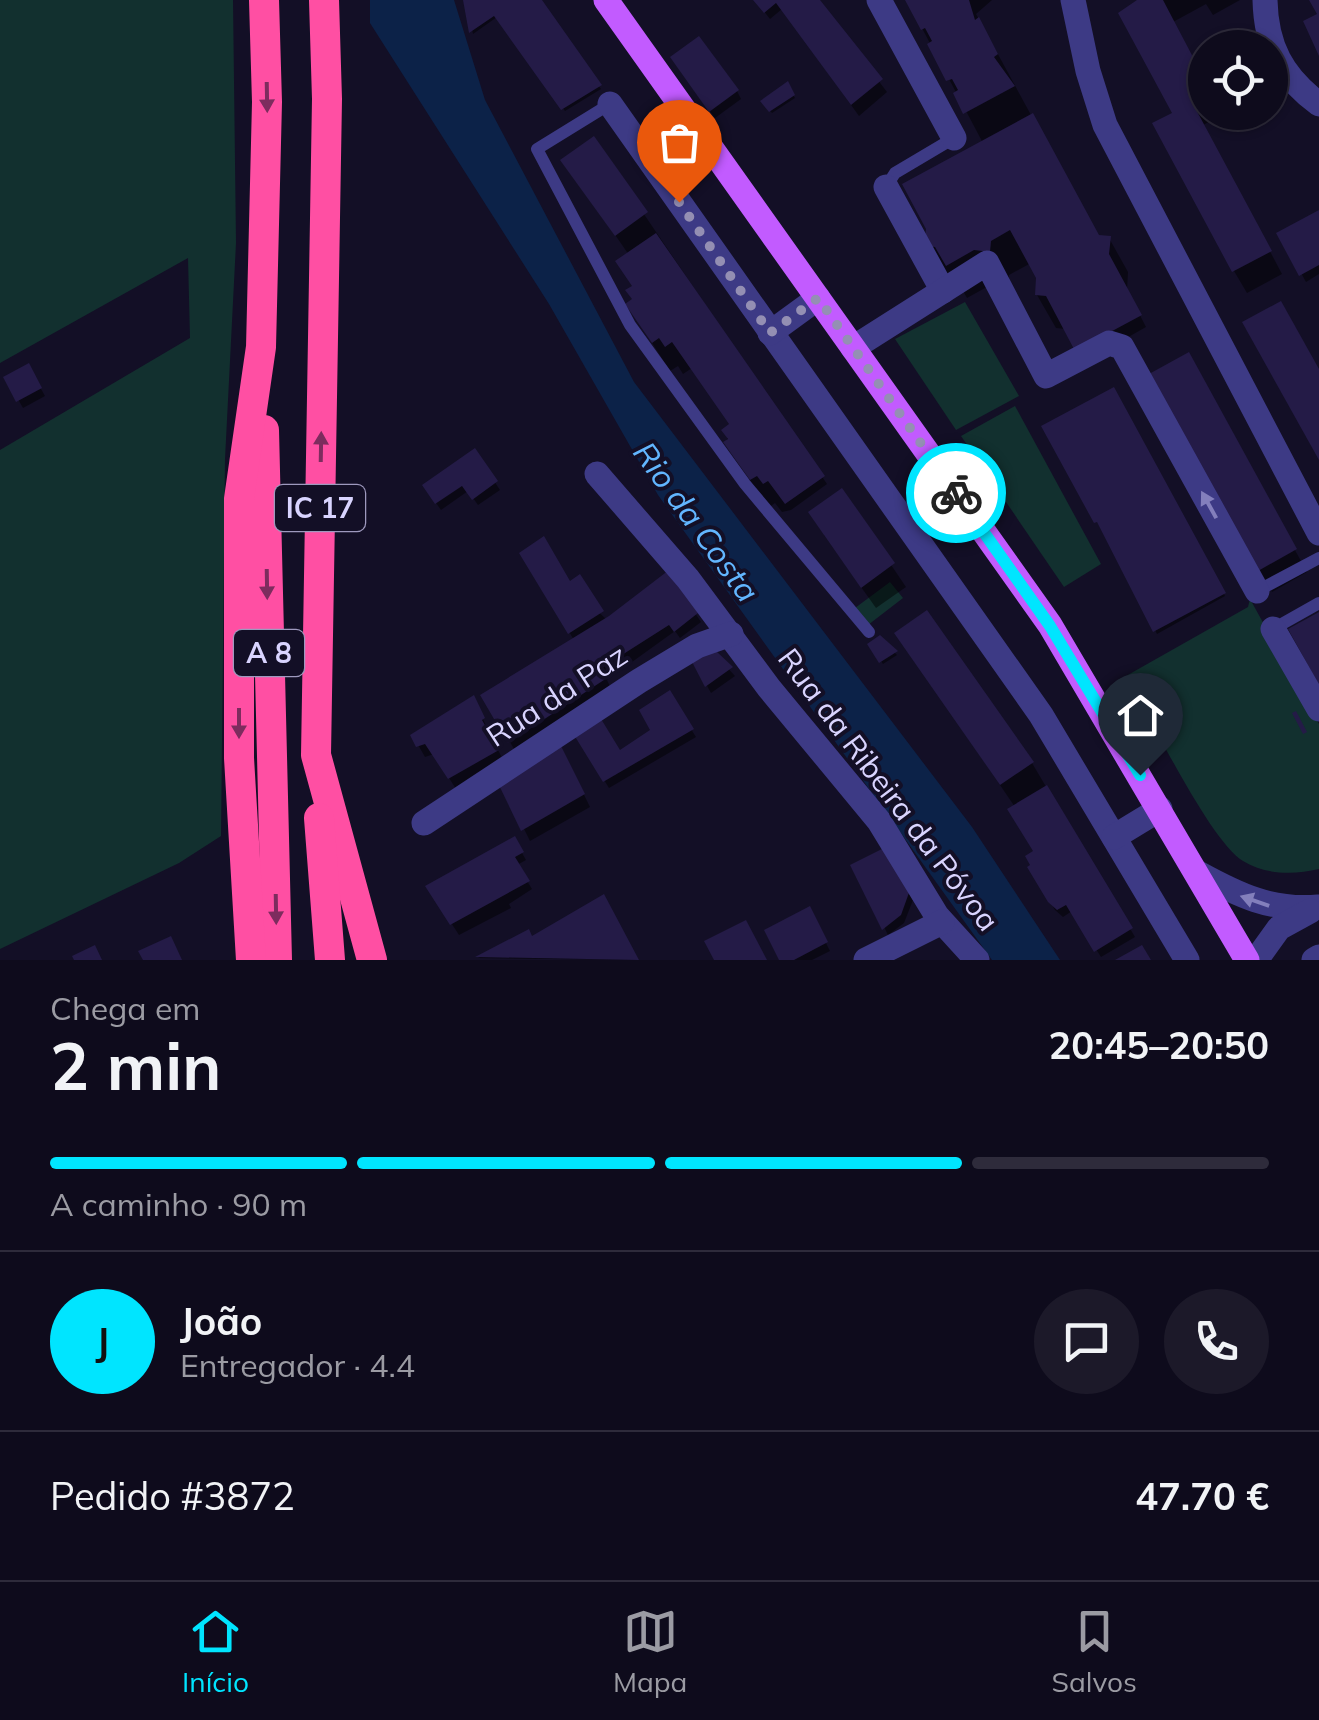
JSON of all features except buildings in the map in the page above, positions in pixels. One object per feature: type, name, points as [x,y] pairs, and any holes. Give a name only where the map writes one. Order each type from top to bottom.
[{"type":"highway","name":"IC 17","points":[[251,960],[239,758],[239,499],[262,347],[267,102],[264,0]]},
{"type":"highway","name":"IC 17","points":[[324,0],[327,99],[316,755],[372,960]]},
{"type":"highway","name":"A 8","points":[[262,347],[277,960]]},
{"type":"highway","points":[[316,755],[330,960]]},
{"type":"main road","points":[[606,0],[1050,626],[1247,960]]},
{"type":"street","points":[[879,0],[954,138]]},
{"type":"street","points":[[1073,0],[1088,71],[1106,125],[1319,533]]},
{"type":"street","points":[[1266,0],[1274,53],[1295,87],[1319,104]]},
{"type":"street","points":[[610,104],[1041,715],[1187,960]]},
{"type":"street","points":[[886,187],[943,291]]},
{"type":"street","points":[[854,348],[987,263],[1046,376],[1109,343],[1122,347],[1256,591]]},
{"type":"street","points":[[770,333],[818,298]]},
{"type":"street","name":"Rua da Ribeira da Póvoa","points":[[598,474],[879,821],[942,922],[976,960]]},
{"type":"street","points":[[1273,628],[1319,709]]},
{"type":"street","name":"Rua da Paz","points":[[424,823],[639,681],[697,646],[731,634]]},
{"type":"street","points":[[1114,837],[1160,809]]},
{"type":"street","points":[[1198,872],[1268,906],[1288,910],[1318,907]]},
{"type":"street","points":[[1256,960],[1279,928],[1318,907]]},
{"type":"street","points":[[866,960],[942,922]]},
{"type":"lane","points":[[610,104],[536,149],[550,182],[614,286],[630,325],[745,484],[869,632]]},
{"type":"lane","points":[[886,187],[896,173],[954,138]]},
{"type":"lane","points":[[1256,591],[1319,558]]},
{"type":"lane","points":[[1273,628],[1319,602]]},
{"type":"green space","points":[[0,0],[233,0],[236,243],[225,459],[221,836],[179,863],[0,949],[0,450],[190,338],[188,258],[0,363]]},
{"type":"green space","points":[[965,302],[1019,396],[956,430],[895,339]]},
{"type":"green space","points":[[1015,406],[1101,564],[1064,587],[961,436]]},
{"type":"green space","points":[[890,582],[903,598],[868,625],[855,608]]},
{"type":"green space","points":[[1250,599],[1319,724],[1319,869],[1271,871],[1252,866],[1229,849],[1197,804],[1126,676],[1248,607]]},
{"type":"water","name":"Rio da Costa","points":[[370,0],[454,0],[485,100],[634,382],[972,827],[1060,960],[992,960],[658,495],[549,304],[370,23]]},
{"type":"way so far","points":[[679,202],[770,333],[818,298],[956,493]]},
{"type":"route","points":[[956,493],[1050,626],[1140,775]]}]
